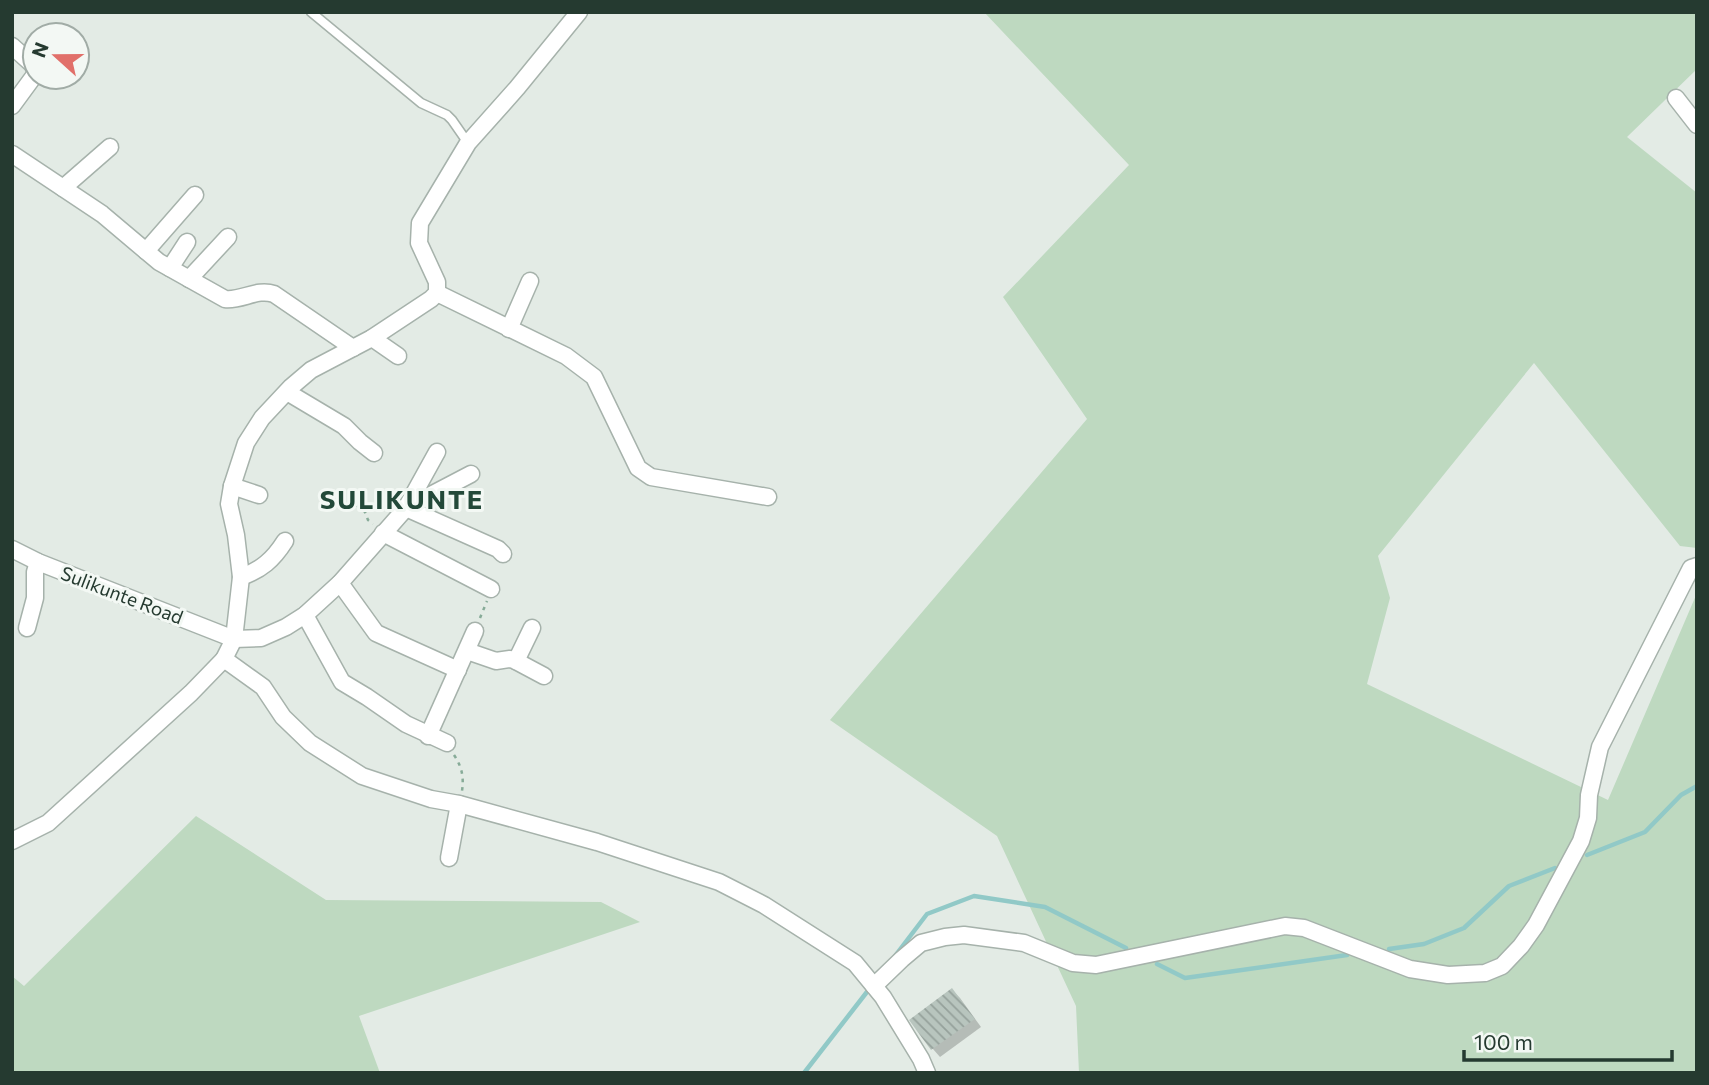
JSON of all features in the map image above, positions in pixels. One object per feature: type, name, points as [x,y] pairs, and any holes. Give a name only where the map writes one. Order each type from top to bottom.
[{"type":"street","points":[[438,293],[437,282],[419,243],[420,223],[468,143],[579,12]]},
{"type":"street","points":[[12,106],[23,91]]},
{"type":"street","points":[[1676,99],[1697,125]]},
{"type":"street","points":[[63,188],[110,147]]},
{"type":"street","points":[[12,154],[102,214],[146,251],[189,279],[225,299],[262,292],[274,294],[353,348]]},
{"type":"street","points":[[146,251],[195,195]]},
{"type":"street","points":[[189,279],[228,237]]},
{"type":"street","points":[[170,268],[187,243]]},
{"type":"street","points":[[509,329],[530,282]]},
{"type":"street","points":[[438,293],[566,356],[594,377],[638,468],[651,477],[768,497]]},
{"type":"street","points":[[12,841],[48,823],[191,693],[224,659],[234,639],[240,577],[229,503],[246,443],[262,418],[317,366],[372,338],[438,293]]},
{"type":"street","points":[[372,338],[398,356]]},
{"type":"street","points":[[287,392],[344,426],[374,453]]},
{"type":"street","points":[[234,639],[261,638],[286,627],[305,615],[340,583],[406,508],[437,452]]},
{"type":"street","points":[[406,508],[471,474]]},
{"type":"street","points":[[232,486],[259,495]]},
{"type":"street","points":[[406,508],[499,549],[503,554]]},
{"type":"street","points":[[383,533],[491,589]]},
{"type":"street","points":[[240,577],[267,564],[285,541]]},
{"type":"street","name":"Sulikunte Road","points":[[12,549],[38,562],[234,639]]},
{"type":"street","points":[[27,628],[35,598],[35,572],[38,562]]},
{"type":"street","points":[[871,982],[921,943],[944,937],[964,935],[1024,943],[1073,964],[1096,965],[1285,926],[1304,928],[1410,969],[1448,975],[1485,972],[1502,966],[1536,925],[1581,841],[1588,818],[1589,795],[1600,747],[1691,568],[1697,566]]},
{"type":"street","points":[[340,583],[376,633],[458,670]]},
{"type":"street","points":[[305,615],[342,682],[406,724],[447,743]]},
{"type":"street","points":[[516,661],[532,628]]},
{"type":"street","points":[[428,736],[475,631]]},
{"type":"street","points":[[467,651],[496,661],[510,659],[544,676]]},
{"type":"street","points":[[224,659],[263,687],[283,718],[310,743],[372,780],[431,799],[459,804],[597,842],[719,882],[764,905],[855,963],[871,982],[927,1073]]},
{"type":"street","points":[[449,858],[459,804]]},
{"type":"lane","points":[[311,12],[421,103],[447,115],[468,143]]},
{"type":"path","points":[[350,500],[365,512],[368,520],[383,533]]},
{"type":"path","points":[[475,631],[491,589]]},
{"type":"path","points":[[447,743],[460,764],[464,780],[459,804]]},
{"type":"green space","points":[[984,12],[1697,12],[1697,69],[1627,137],[1697,193],[1697,548],[1680,546],[1534,363],[1378,556],[1390,598],[1367,684],[1608,800],[1697,593],[1697,1073],[1079,1073],[1076,1006],[997,836],[830,720],[1087,419],[1003,297],[1129,165]]},
{"type":"green space","points":[[196,816],[326,900],[601,902],[640,922],[359,1016],[380,1073],[12,1073],[12,976],[24,986]]},
{"type":"building","points":[[952,988],[975,1019],[931,1050],[909,1020]]},
{"type":"waterway","points":[[1587,855],[1645,832],[1681,795],[1697,786]]},
{"type":"waterway","points":[[1389,949],[1424,944],[1464,928],[1509,886],[1555,868]]},
{"type":"waterway","points":[[895,956],[927,914],[974,896],[1045,907],[1126,948]]},
{"type":"waterway","points":[[1157,964],[1185,978],[1347,955]]},
{"type":"waterway","points":[[804,1073],[870,988]]},
{"type":"district","name":"SULIKUNTE","points":[[402,500]]}]
